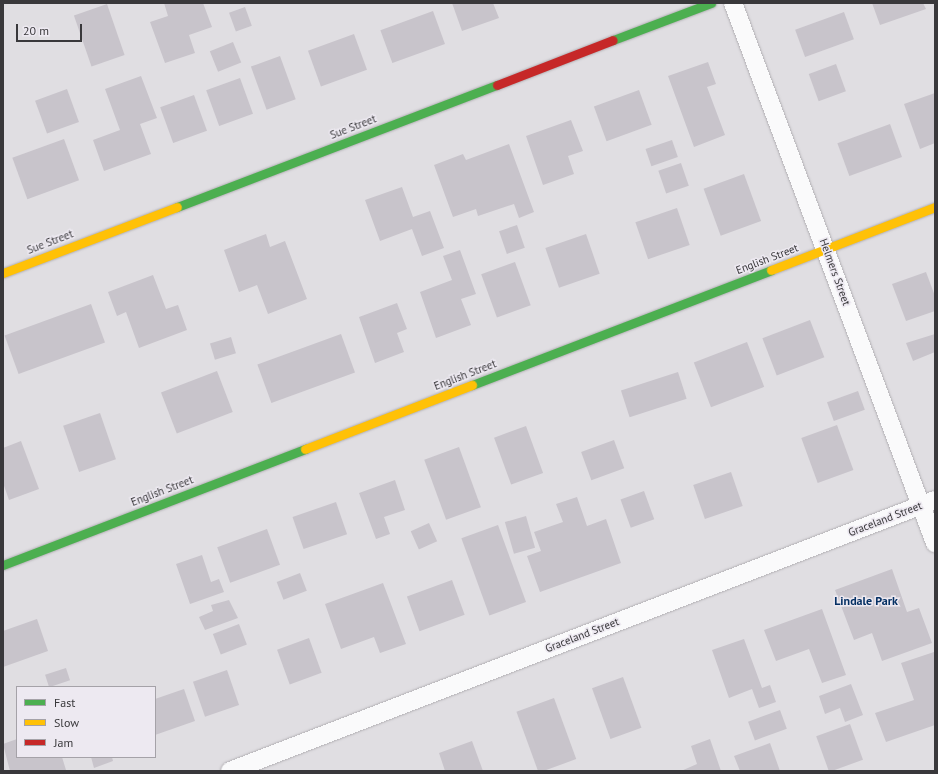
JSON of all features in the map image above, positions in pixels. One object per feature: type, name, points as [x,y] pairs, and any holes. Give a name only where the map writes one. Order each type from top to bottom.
[{"type":"street","name":"Sue Street","points":[[3,273],[711,3]]},
{"type":"street","name":"Helmers Street","points":[[733,3],[827,249],[928,502],[935,543]]},
{"type":"street","name":"English Street","points":[[3,566],[935,207]]},
{"type":"street","name":"Graceland Street","points":[[230,771],[928,502]]},
{"type":"building","points":[[164,3],[203,3],[212,27],[189,35],[195,53],[165,63],[150,22],[168,16]]},
{"type":"building","points":[[452,3],[493,3],[499,18],[462,31]]},
{"type":"building","points":[[872,3],[923,3],[926,9],[880,25]]},
{"type":"building","points":[[107,4],[125,55],[91,66],[74,15]]},
{"type":"building","points":[[245,7],[252,26],[236,32],[229,13]]},
{"type":"building","points":[[433,11],[445,44],[392,63],[380,30]]},
{"type":"building","points":[[844,12],[854,39],[805,57],[795,30]]},
{"type":"building","points":[[354,34],[367,70],[321,86],[308,51]]},
{"type":"building","points":[[233,42],[241,62],[218,72],[210,51]]},
{"type":"building","points":[[280,56],[296,99],[267,110],[251,67]]},
{"type":"building","points":[[708,62],[716,84],[707,87],[725,135],[694,147],[668,76]]},
{"type":"building","points":[[836,64],[846,91],[819,101],[809,74]]},
{"type":"building","points":[[141,76],[157,118],[140,124],[151,154],[104,171],[93,140],[120,130],[105,89]]},
{"type":"building","points":[[240,78],[253,114],[219,126],[206,90]]},
{"type":"building","points":[[67,89],[79,122],[47,134],[35,101]]},
{"type":"building","points":[[639,90],[652,125],[607,141],[594,106]]},
{"type":"building","points":[[935,93],[935,143],[920,149],[904,104]]},
{"type":"building","points":[[194,95],[207,131],[173,143],[160,107]]},
{"type":"building","points":[[571,120],[583,151],[568,156],[574,174],[543,185],[526,136]]},
{"type":"building","points":[[890,124],[902,157],[849,176],[837,143]]},
{"type":"building","points":[[64,139],[79,180],[27,199],[12,158]]},
{"type":"building","points":[[672,140],[678,157],[651,166],[646,149]]},
{"type":"building","points":[[509,144],[534,212],[519,218],[514,204],[478,216],[476,209],[453,217],[434,165],[463,154],[466,160]]},
{"type":"building","points":[[681,163],[689,186],[666,194],[658,171]]},
{"type":"building","points":[[744,174],[761,221],[721,236],[704,189]]},
{"type":"building","points":[[402,187],[413,217],[430,211],[444,248],[422,256],[412,229],[380,241],[365,200]]},
{"type":"building","points":[[677,208],[690,245],[648,259],[635,222]]},
{"type":"building","points":[[517,225],[525,248],[507,254],[499,231]]},
{"type":"building","points":[[266,234],[270,247],[285,241],[307,299],[268,314],[257,285],[239,292],[224,250]]},
{"type":"building","points":[[586,234],[600,274],[559,288],[545,248]]},
{"type":"building","points":[[460,250],[476,294],[461,299],[471,325],[436,338],[420,292],[452,280],[443,256]]},
{"type":"building","points":[[515,262],[531,305],[497,318],[481,274]]},
{"type":"building","points":[[926,272],[935,296],[935,311],[906,321],[892,284]]},
{"type":"building","points":[[153,275],[166,309],[178,305],[187,330],[139,348],[126,312],[117,316],[108,292]]},
{"type":"building","points":[[397,303],[407,329],[397,333],[404,352],[375,363],[359,317]]},
{"type":"building","points":[[91,304],[105,343],[19,374],[5,335]]},
{"type":"building","points":[[810,320],[824,357],[777,376],[762,338]]},
{"type":"building","points":[[341,334],[355,373],[271,403],[257,364]]},
{"type":"building","points":[[935,334],[935,352],[913,361],[906,343]]},
{"type":"building","points":[[231,337],[236,353],[215,360],[210,343]]},
{"type":"building","points":[[747,342],[764,387],[711,407],[694,362]]},
{"type":"building","points":[[217,371],[233,412],[177,434],[161,393]]},
{"type":"building","points":[[678,372],[687,399],[630,417],[621,391]]},
{"type":"building","points":[[858,391],[865,410],[834,421],[827,402]]},
{"type":"building","points":[[100,413],[116,459],[79,472],[63,426]]},
{"type":"building","points":[[837,425],[853,470],[818,483],[801,438]]},
{"type":"building","points":[[526,426],[543,473],[511,485],[494,438]]},
{"type":"building","points":[[614,440],[624,468],[591,480],[581,452]]},
{"type":"building","points":[[21,441],[39,489],[9,500],[3,483],[3,448]]},
{"type":"building","points":[[459,447],[481,507],[446,520],[424,460]]},
{"type":"building","points":[[731,472],[743,506],[705,519],[693,485]]},
{"type":"building","points":[[395,480],[405,510],[384,517],[390,534],[376,539],[359,493]]},
{"type":"building","points":[[644,491],[654,519],[631,528],[621,500]]},
{"type":"building","points":[[577,497],[587,526],[606,519],[621,563],[540,592],[527,556],[541,551],[534,532],[563,522],[556,504]]},
{"type":"building","points":[[336,502],[347,534],[304,549],[293,517]]},
{"type":"building","points":[[526,516],[535,548],[514,554],[505,522]]},
{"type":"building","points":[[429,523],[437,541],[419,549],[411,531]]},
{"type":"building","points":[[498,525],[526,602],[489,615],[461,538]]},
{"type":"building","points":[[267,529],[280,565],[230,583],[217,547]]},
{"type":"building","points":[[202,555],[211,582],[219,579],[224,592],[190,604],[176,564]]},
{"type":"building","points":[[892,569],[907,612],[919,608],[932,643],[882,661],[872,633],[854,640],[835,590]]},
{"type":"building","points":[[300,573],[307,591],[283,600],[277,582]]},
{"type":"building","points":[[452,580],[465,615],[420,631],[407,596]]},
{"type":"building","points":[[383,583],[406,644],[380,653],[374,637],[341,649],[325,604]]},
{"type":"building","points":[[229,600],[238,618],[205,630],[199,617],[213,611],[211,605]]},
{"type":"building","points":[[822,609],[846,675],[822,683],[809,649],[776,661],[764,630]]},
{"type":"building","points":[[37,619],[48,651],[3,667],[3,631]]},
{"type":"building","points":[[239,624],[247,645],[221,655],[213,634]]},
{"type":"building","points":[[309,638],[322,673],[290,684],[277,650]]},
{"type":"building","points":[[744,639],[762,688],[770,685],[776,702],[759,708],[752,689],[729,698],[712,650]]},
{"type":"building","points":[[934,652],[935,725],[886,742],[875,713],[914,700],[901,663]]},
{"type":"building","points":[[66,668],[70,680],[49,686],[45,675]]},
{"type":"building","points":[[227,670],[239,705],[205,717],[193,682]]},
{"type":"building","points":[[623,677],[641,728],[610,739],[592,688]]},
{"type":"building","points":[[851,684],[863,715],[845,722],[840,708],[825,714],[819,696]]},
{"type":"building","points":[[184,689],[195,721],[156,735],[156,699]]},
{"type":"building","points":[[554,698],[576,759],[543,771],[538,771],[516,712]]},
{"type":"building","points":[[780,710],[787,729],[755,740],[748,722]]},
{"type":"building","points":[[850,724],[863,760],[829,771],[816,736]]},
{"type":"building","points":[[16,739],[16,758],[62,758],[66,770],[10,771],[3,744]]},
{"type":"building","points":[[710,739],[721,771],[681,771],[697,764],[691,746]]},
{"type":"building","points":[[472,741],[483,771],[445,771],[439,753]]},
{"type":"building","points":[[770,743],[780,771],[740,771],[734,756]]},
{"type":"building","points":[[91,758],[112,758],[113,761],[94,768]]},
{"type":"traffic: fast","points":[[613,40],[711,3]]},
{"type":"traffic: fast","points":[[177,207],[497,85]]},
{"type":"traffic: fast","points":[[472,385],[771,270]]},
{"type":"traffic: fast","points":[[3,565],[305,449]]},
{"type":"traffic: slow","points":[[3,273],[177,207]]},
{"type":"traffic: slow","points":[[771,270],[935,207]]},
{"type":"traffic: slow","points":[[305,449],[472,385]]},
{"type":"traffic: jam","points":[[497,85],[613,40]]},
{"type":"district","name":"Lindale Park","points":[[866,601]]}]
